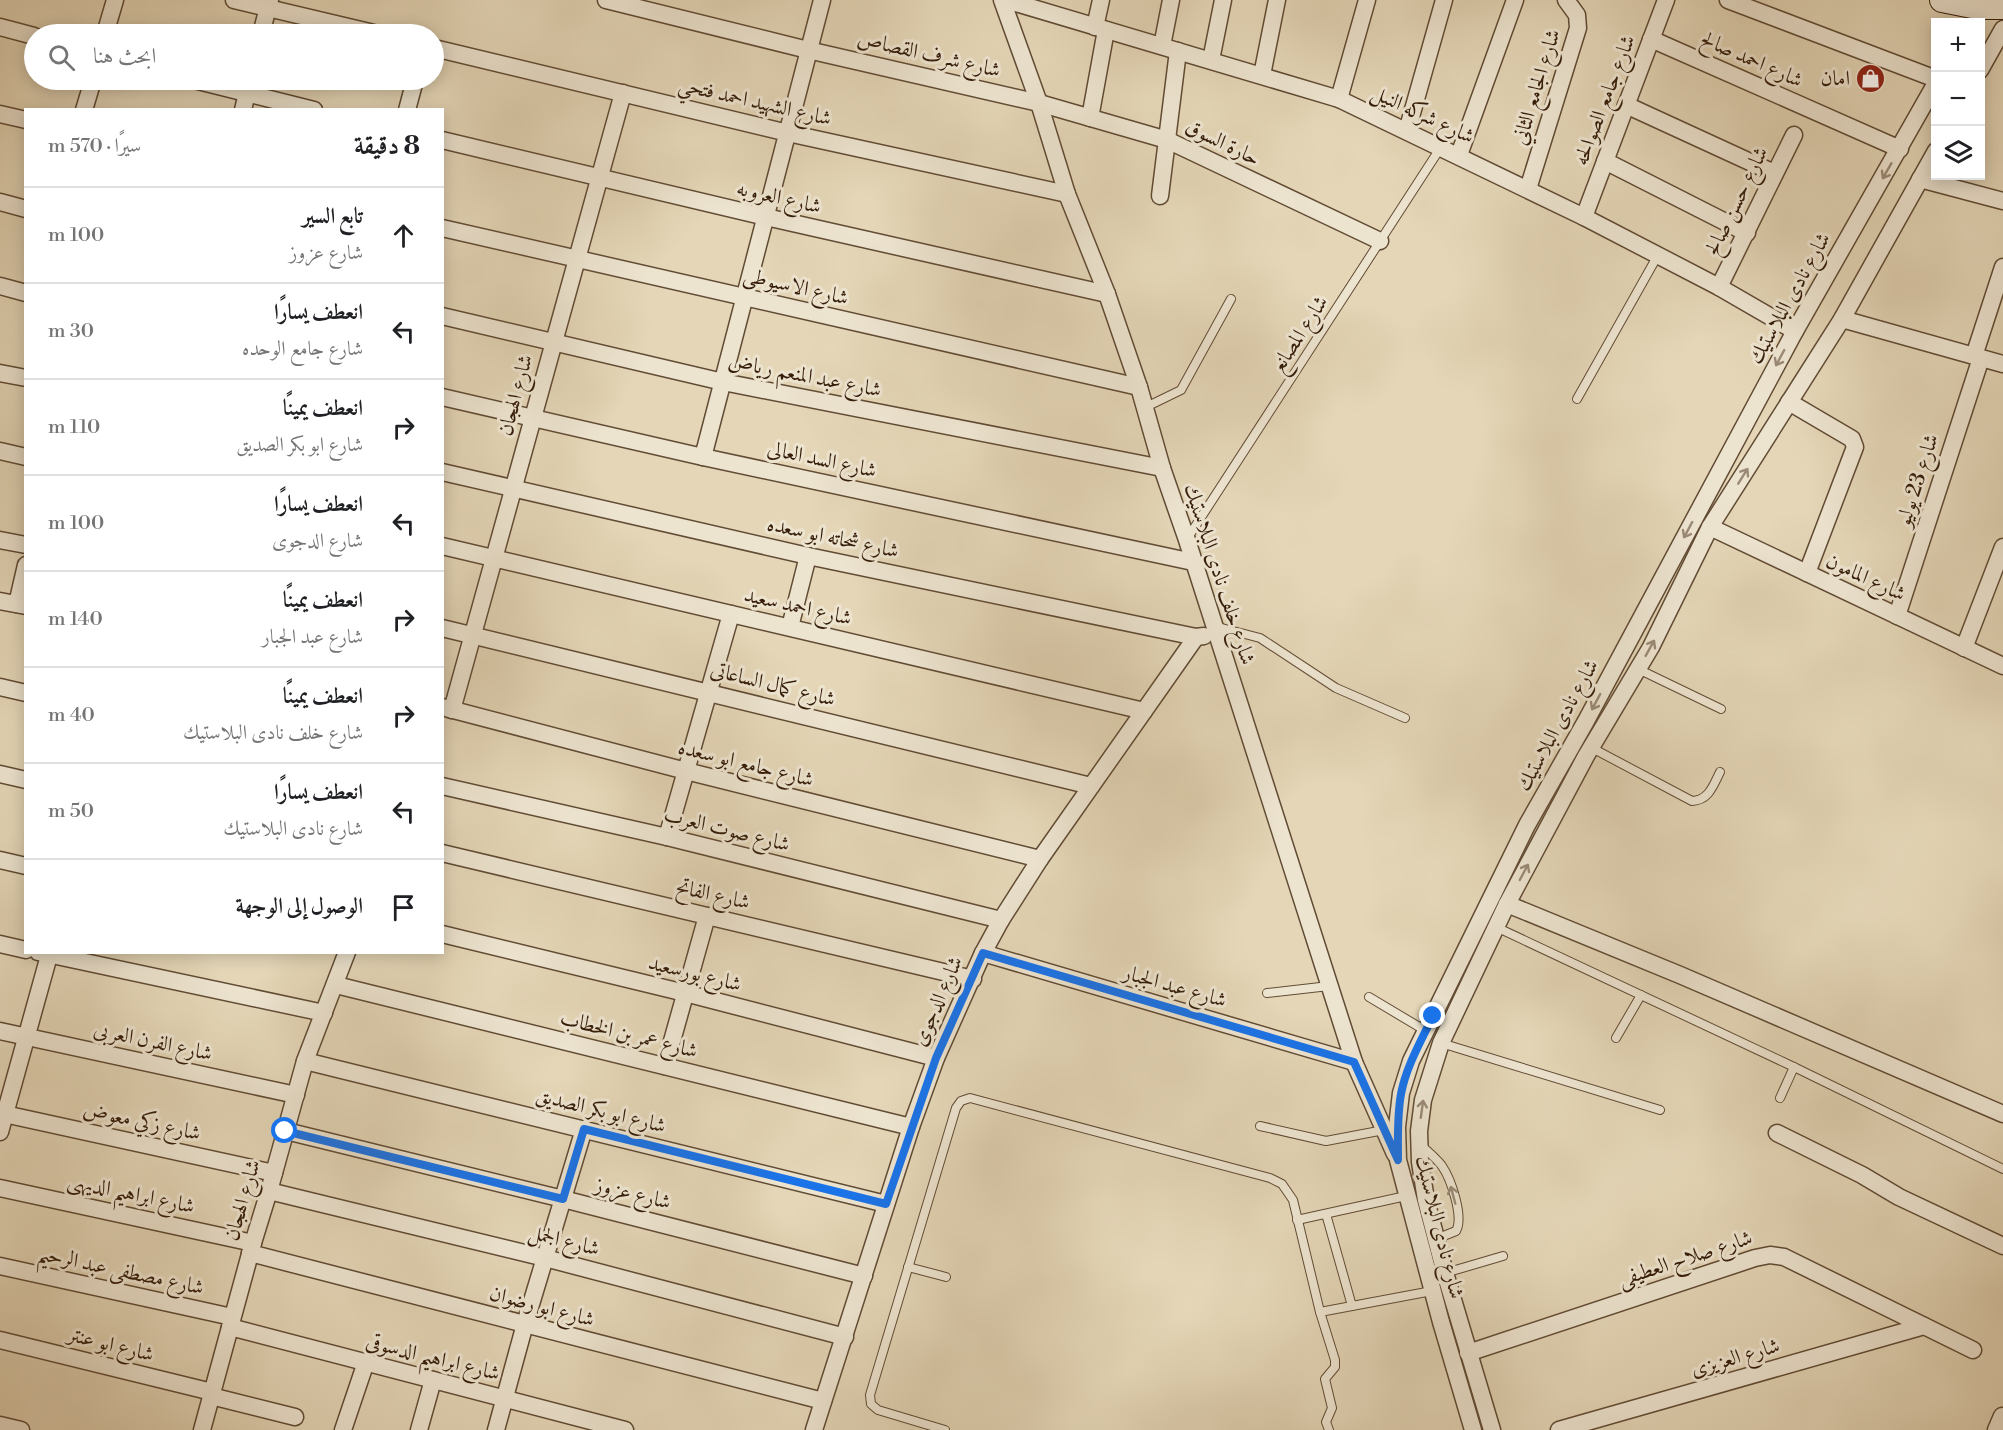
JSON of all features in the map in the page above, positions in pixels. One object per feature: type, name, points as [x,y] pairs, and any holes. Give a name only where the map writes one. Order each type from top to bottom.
[{"type":"main road","points":[[1942,0],[1973,15],[2003,7]]},
{"type":"street","points":[[108,24],[115,0]]},
{"type":"street","points":[[234,0],[269,4],[342,24]]},
{"type":"street","name":"شارع شرف القصاص","points":[[606,0],[808,50],[1040,103]]},
{"type":"street","points":[[703,457],[822,0]]},
{"type":"street","points":[[1090,118],[1101,29],[1101,0]]},
{"type":"street","points":[[1162,46],[1171,0]]},
{"type":"street","points":[[1210,60],[1223,0]]},
{"type":"street","points":[[1262,75],[1277,0]]},
{"type":"street","points":[[1339,99],[1367,0]]},
{"type":"street","points":[[1407,131],[1444,0]]},
{"type":"street","points":[[1459,155],[1515,0]]},
{"type":"street","name":"شارع الجامع الثاني","points":[[1528,189],[1578,28],[1577,15],[1566,0]]},
{"type":"street","name":"شارع جامع الصوالحه","points":[[1584,217],[1666,0]]},
{"type":"street","points":[[1728,0],[1931,79]]},
{"type":"street","name":"شارع شركه النيل","points":[[1011,1],[1339,99],[1584,217],[1719,287],[1795,331]]},
{"type":"street","name":"شارع خلف نادى البلاستيك","points":[[1011,1],[1068,194],[1107,294],[1139,387],[1162,468],[1354,1062],[1398,1160]]},
{"type":"street","points":[[264,24],[269,4]]},
{"type":"street","points":[[0,27],[24,33]]},
{"type":"street","name":"شارع احمد صالح","points":[[1651,39],[1900,149]]},
{"type":"street","points":[[1985,62],[2000,39]]},
{"type":"street","name":"شارع الشهيد احمد فتحي","points":[[444,50],[788,133],[1068,194]]},
{"type":"street","points":[[1160,196],[1178,51]]},
{"type":"street","name":"شارع نادى البلاستيك","points":[[1473,1430],[1432,1291],[1398,1160],[1397,1127],[1401,1093],[1411,1061],[1527,825],[1586,721],[1795,331],[1900,149],[1931,89]]},
{"type":"street","points":[[85,108],[90,90]]},
{"type":"street","points":[[231,90],[296,107]]},
{"type":"street","points":[[408,108],[412,90]]},
{"type":"street","name":"شارع الهجان","points":[[447,708],[472,634],[623,93]]},
{"type":"street","name":"حارة السوق","points":[[1040,103],[1167,140],[1380,241]]},
{"type":"street","points":[[1626,105],[1774,173]]},
{"type":"street","points":[[0,114],[24,120]]},
{"type":"street","name":"شارع حسن صالح","points":[[1719,287],[1794,135]]},
{"type":"street","name":"شارع العروبه","points":[[444,140],[766,217],[1107,294]]},
{"type":"street","name":"شارع نادى البلاستيك","points":[[1492,1430],[1445,1273],[1426,1200],[1420,1162],[1419,1144],[1423,1100],[1441,1043],[1507,904],[1592,748],[1651,647],[1710,527],[1842,319],[1931,158]]},
{"type":"street","points":[[1605,161],[1747,232]]},
{"type":"street","points":[[1920,179],[2003,201]]},
{"type":"street","points":[[0,202],[24,208]]},
{"type":"street","name":"شارع الاسيوطى","points":[[444,228],[1139,387]]},
{"type":"street","name":"شارع 23 يوليو","points":[[1897,616],[2003,267]]},
{"type":"street","points":[[0,286],[24,292]]},
{"type":"street","name":"شارع عبد المنعم رياض","points":[[444,317],[553,344],[723,382],[1162,468]]},
{"type":"street","points":[[1842,319],[2003,364]]},
{"type":"street","points":[[0,373],[24,378]]},
{"type":"street","name":"شارع السد العالى","points":[[444,397],[703,457],[1193,562]]},
{"type":"street","points":[[1789,402],[1852,439],[1855,447],[1807,573]]},
{"type":"street","points":[[0,451],[24,457]]},
{"type":"street","name":"شارع شحاته ابو سعده","points":[[444,472],[808,556],[1196,637],[1215,630]]},
{"type":"street","name":"شارع المامون","points":[[1710,527],[2003,666]]},
{"type":"street","points":[[0,540],[24,545]]},
{"type":"street","name":"شارع احمد سعيد","points":[[444,546],[1144,711]]},
{"type":"street","points":[[1964,648],[2003,547]]},
{"type":"street","points":[[790,627],[808,556]]},
{"type":"street","points":[[0,601],[21,605],[24,581]]},
{"type":"street","points":[[667,837],[731,614]]},
{"type":"street","name":"شارع كمال الساعاتى","points":[[444,628],[1091,786]]},
{"type":"street","name":"شارع الدجوى","points":[[814,1430],[911,1127],[936,1058],[983,953],[1040,859],[1196,637]]},
{"type":"street","points":[[0,687],[24,693]]},
{"type":"street","name":"شارع جامع ابو سعده","points":[[447,708],[686,771],[1040,859]]},
{"type":"street","points":[[0,774],[24,780]]},
{"type":"street","name":"شارع صوت العرب","points":[[444,786],[667,837],[1001,920]]},
{"type":"street","name":"شارع الفاتح","points":[[444,853],[973,979]]},
{"type":"street","points":[[0,860],[24,866]]},
{"type":"street","points":[[1507,904],[1680,975],[2003,1114]]},
{"type":"street","points":[[665,1066],[707,916]]},
{"type":"street","name":"شارع بورسعيد","points":[[444,934],[685,993],[936,1058]]},
{"type":"street","points":[[0,945],[24,950]]},
{"type":"street","name":"شارع عبد الجبار","points":[[983,953],[1354,1062]]},
{"type":"street","points":[[0,1132],[2,1113],[26,1036],[46,954]]},
{"type":"street","points":[[51,954],[324,1013]]},
{"type":"street","name":"شارع الهجان","points":[[202,1430],[305,1061],[346,954]]},
{"type":"street","name":"شارع عمر بن الخطاب","points":[[336,985],[911,1127]]},
{"type":"street","name":"شارع الفرن العربى","points":[[0,1031],[296,1095]]},
{"type":"street","name":"شارع ابو بكر الصديق","points":[[305,1061],[886,1204]]},
{"type":"street","name":"شارع زكي معوض","points":[[2,1113],[274,1173]]},
{"type":"street","points":[[496,1430],[525,1324],[584,1129]]},
{"type":"street","name":"شارع عزوز","points":[[285,1131],[864,1276]]},
{"type":"street","points":[[1777,1133],[1862,1175],[1899,1197],[2003,1246]]},
{"type":"street","name":"شارع ابراهيم الديهى","points":[[0,1188],[251,1248]]},
{"type":"street","name":"شارع الجمل","points":[[269,1191],[545,1258],[845,1337]]},
{"type":"street","name":"شارع ابو رضوان","points":[[251,1248],[525,1324],[824,1401]]},
{"type":"street","name":"شارع صلاح العطيفى","points":[[1468,1353],[1770,1255],[1784,1257],[1973,1350]]},
{"type":"street","name":"شارع مصطفى عبد الرحيم","points":[[0,1266],[231,1322]]},
{"type":"street","name":"شارع ابراهيم الدسوقى","points":[[231,1322],[366,1362],[504,1398],[573,1423],[625,1430]]},
{"type":"street","name":"شارع العزيزى","points":[[1558,1430],[1924,1326]]},
{"type":"street","name":"شارع ابو عنتر","points":[[0,1340],[295,1418]]},
{"type":"street","points":[[343,1430],[366,1362]]},
{"type":"street","points":[[419,1430],[433,1380]]},
{"type":"street","points":[[1996,1430],[2002,1416]]},
{"type":"street","points":[[0,1425],[21,1430]]},
{"type":"lane","name":"شارع المصانع","points":[[1187,540],[1441,147]]},
{"type":"lane","points":[[1577,399],[1658,255]]},
{"type":"lane","points":[[1144,408],[1181,390],[1231,299]]},
{"type":"lane","points":[[1215,630],[1260,638],[1342,691],[1405,718]]},
{"type":"lane","points":[[1638,669],[1721,709]]},
{"type":"lane","points":[[1592,748],[1692,801],[1698,801],[1708,795],[1720,772]]},
{"type":"lane","points":[[1496,927],[2003,1168]]},
{"type":"lane","points":[[1267,993],[1329,986]]},
{"type":"lane","points":[[1616,1038],[1641,995]]},
{"type":"lane","points":[[1369,997],[1426,1031]]},
{"type":"lane","points":[[1441,1043],[1660,1110]]},
{"type":"lane","points":[[1780,1098],[1794,1067]]},
{"type":"lane","points":[[945,1430],[878,1410],[870,1400],[956,1108],[961,1101],[970,1098],[1270,1178],[1282,1184],[1291,1194],[1335,1364],[1333,1371],[1325,1379],[1332,1408],[1327,1419],[1329,1430]]},
{"type":"lane","points":[[1260,1126],[1326,1141],[1384,1130]]},
{"type":"lane","points":[[1419,1144],[1447,1174],[1460,1217],[1456,1231],[1436,1239]]},
{"type":"lane","points":[[1297,1220],[1406,1196]]},
{"type":"lane","points":[[1326,1214],[1352,1306]]},
{"type":"lane","points":[[1445,1273],[1503,1256]]},
{"type":"lane","points":[[908,1266],[946,1277]]},
{"type":"lane","points":[[1320,1312],[1432,1291]]},
{"type":"place","name":"امان","points":[[1871,78]]},
{"type":"route","points":[[285,1131],[563,1199],[584,1129],[886,1204],[936,1058],[983,953],[1354,1062],[1398,1160],[1397,1127],[1401,1093],[1411,1061],[1433,1016]]}]
